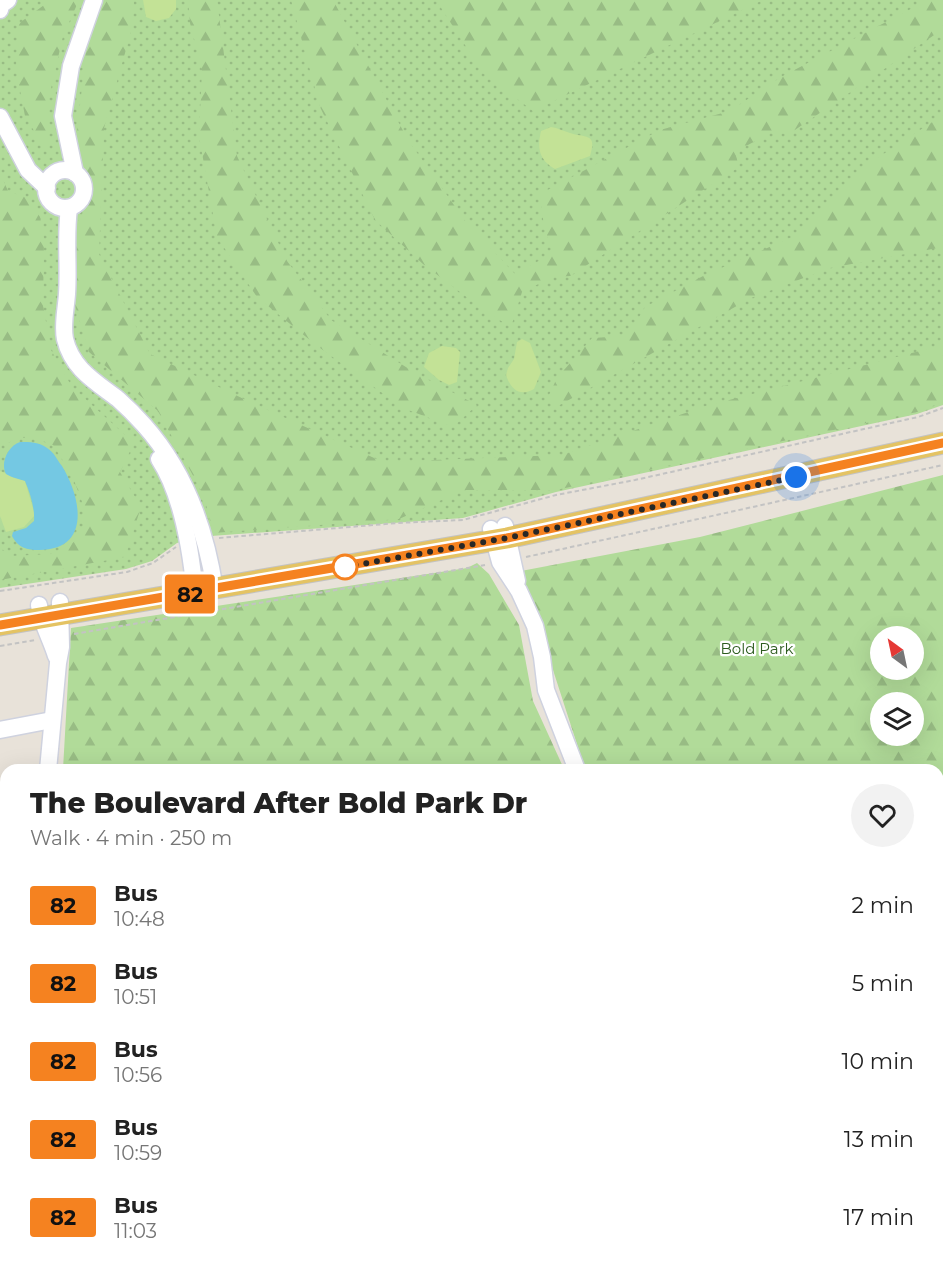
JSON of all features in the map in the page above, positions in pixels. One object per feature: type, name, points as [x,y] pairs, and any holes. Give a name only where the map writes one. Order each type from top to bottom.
[{"type":"main road","points":[[499,534],[943,434]]},
{"type":"main road","points":[[0,625],[50,610],[499,534],[943,443]]},
{"type":"main road","points":[[0,611],[50,610]]},
{"type":"street","points":[[0,10],[1,0]]},
{"type":"street","points":[[1,5],[8,0]]},
{"type":"street","points":[[68,172],[68,144],[63,116],[71,66],[94,0]]},
{"type":"street","points":[[0,117],[28,170],[47,188],[50,200],[65,208]]},
{"type":"street","points":[[47,188],[51,177],[68,172],[80,177],[84,189],[80,201],[65,208]]},
{"type":"street","points":[[65,208],[59,300],[63,343],[77,372],[105,401],[133,423],[144,435],[163,465],[178,505],[196,541],[204,585]]},
{"type":"street","points":[[499,534],[519,591],[535,626],[546,690],[575,764]]},
{"type":"street","points":[[48,764],[61,647],[50,610]]},
{"type":"street","points":[[0,730],[52,720]]},
{"type":"path","points":[[0,591],[127,572],[153,563],[178,545],[196,541],[397,523],[463,520],[556,495],[635,480],[918,417],[943,408]]},
{"type":"green space","points":[[0,0],[943,0],[943,405],[917,414],[556,492],[463,518],[211,536],[177,543],[152,561],[126,569],[0,588]]},
{"type":"green space","points":[[51,0],[79,0],[63,36],[49,97],[48,154],[25,116],[16,69],[18,24]]},
{"type":"green space","points":[[100,0],[134,0],[132,28],[104,128],[99,254],[150,354],[248,401],[383,462],[562,455],[706,406],[943,345],[943,402],[917,412],[556,490],[464,490],[399,519],[213,533],[204,496],[158,411],[89,352],[74,302],[74,228],[83,213],[90,183],[75,149],[87,43]]},
{"type":"green space","points":[[143,0],[176,0],[176,9],[169,18],[156,21],[146,17]]},
{"type":"green space","points":[[188,0],[217,0],[237,156],[287,261],[331,320],[417,374],[477,405],[453,427],[403,408],[316,345],[257,297],[217,237],[199,136],[202,70],[190,23]]},
{"type":"green space","points":[[291,0],[333,0],[408,140],[466,222],[515,274],[553,253],[544,227],[540,194],[660,130],[730,111],[781,77],[928,0],[943,0],[943,29],[789,134],[772,132],[735,152],[739,167],[570,276],[553,277],[522,292],[511,327],[485,311],[423,264],[375,220],[320,107]]},
{"type":"green space","points":[[436,0],[763,0],[533,111],[483,73]]},
{"type":"green space","points":[[943,115],[943,247],[830,268],[751,298],[558,406],[549,395],[557,378],[592,338],[628,336],[645,307],[705,275],[795,236],[862,168]]},
{"type":"green space","points":[[551,127],[591,139],[590,156],[555,169],[542,158],[539,143],[541,131]]},
{"type":"green space","points":[[0,173],[8,191],[27,198],[40,217],[44,239],[43,305],[51,350],[72,387],[134,443],[120,472],[141,507],[125,557],[0,580],[0,547],[10,556],[51,554],[74,542],[84,529],[85,510],[72,475],[53,445],[35,438],[20,438],[5,444],[0,434]]},
{"type":"green space","points":[[522,339],[530,343],[541,372],[534,389],[520,392],[513,388],[506,375],[514,359],[517,342]]},
{"type":"green space","points":[[442,346],[456,348],[460,352],[457,382],[449,385],[424,367],[429,353]]},
{"type":"green space","points":[[0,471],[25,481],[35,515],[24,527],[6,532],[0,516]]},
{"type":"green space","name":"Bold Park","points":[[943,475],[943,764],[583,764],[521,571],[700,537]]},
{"type":"green space","points":[[477,563],[489,574],[519,625],[533,701],[562,764],[63,764],[71,628],[467,568]]},
{"type":"water","points":[[20,442],[38,443],[52,452],[62,466],[74,492],[78,520],[75,532],[68,541],[56,548],[27,549],[20,546],[12,536],[13,532],[26,528],[34,521],[32,501],[25,481],[6,474],[4,470],[6,455]]},
{"type":"bus line","name":"82","points":[[0,625],[215,590],[507,538],[837,468],[943,443]]},
{"type":"route","points":[[345,567],[507,538],[796,477]]}]
